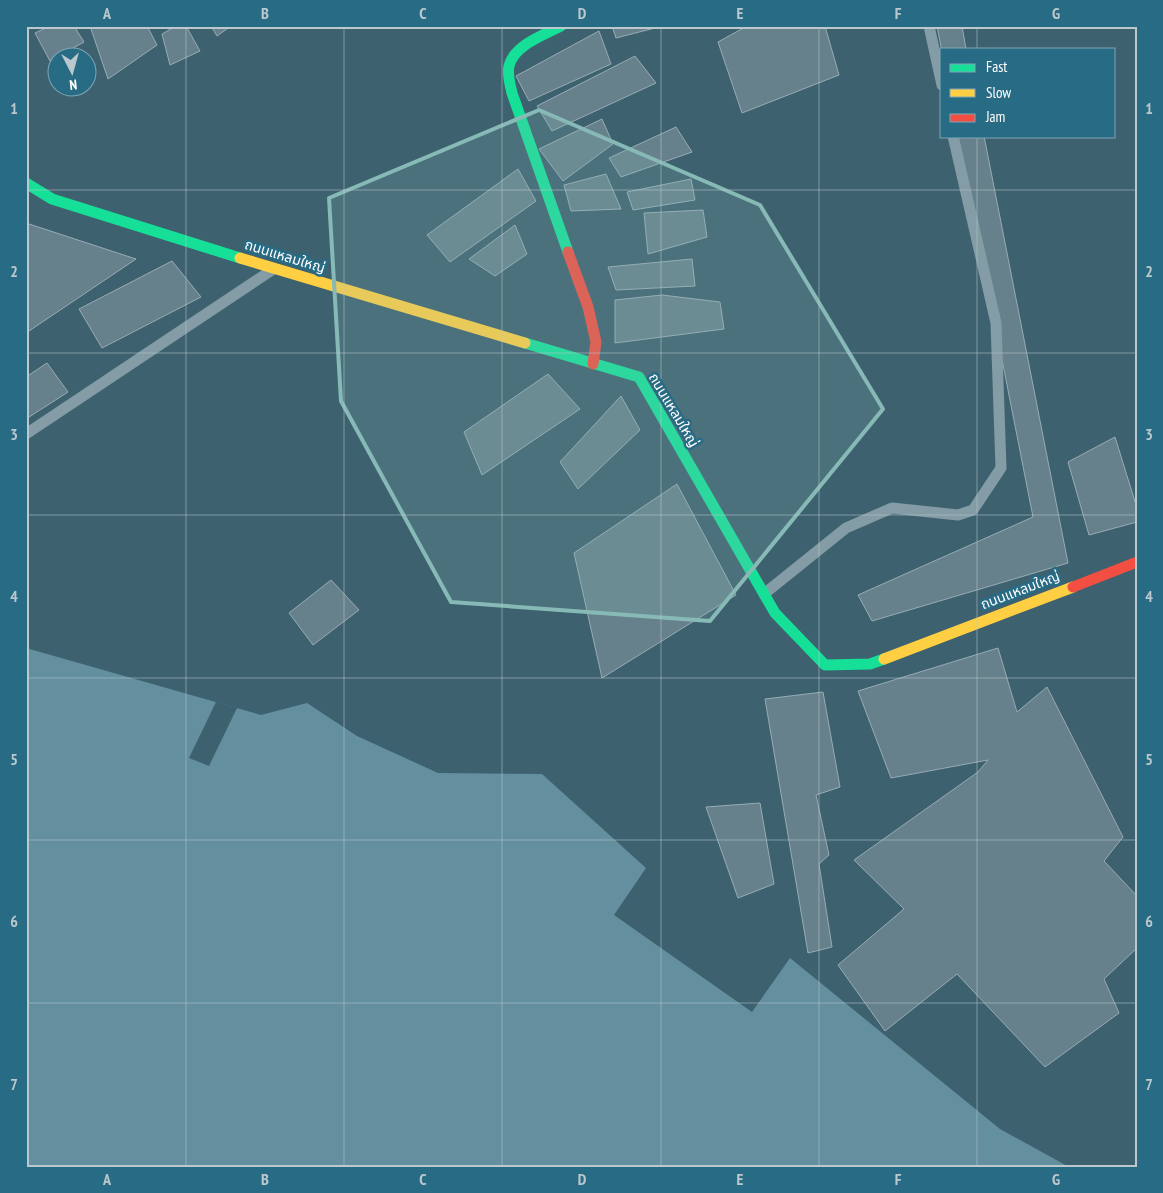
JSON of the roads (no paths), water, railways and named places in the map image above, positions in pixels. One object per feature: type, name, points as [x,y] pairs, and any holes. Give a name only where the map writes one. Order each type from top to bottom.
[{"type":"street","points":[[561,26],[521,49],[514,56],[509,66],[509,78],[512,93],[588,307],[596,342],[593,364]]},
{"type":"street","name":"ถนนแหลมใหญ่","points":[[26,183],[52,198],[273,268],[639,377],[775,613],[825,665],[870,664],[1137,562]]},
{"type":"lane","points":[[929,26],[940,76]]},
{"type":"lane","points":[[764,594],[846,528],[892,508],[958,515],[973,510],[1001,468],[996,323],[953,138]]},
{"type":"lane","points":[[26,434],[273,268]]},
{"type":"water","points":[[26,648],[261,715],[307,703],[357,736],[438,773],[542,774],[646,868],[614,915],[752,1012],[790,958],[1000,1129],[1069,1167],[26,1167]]}]
